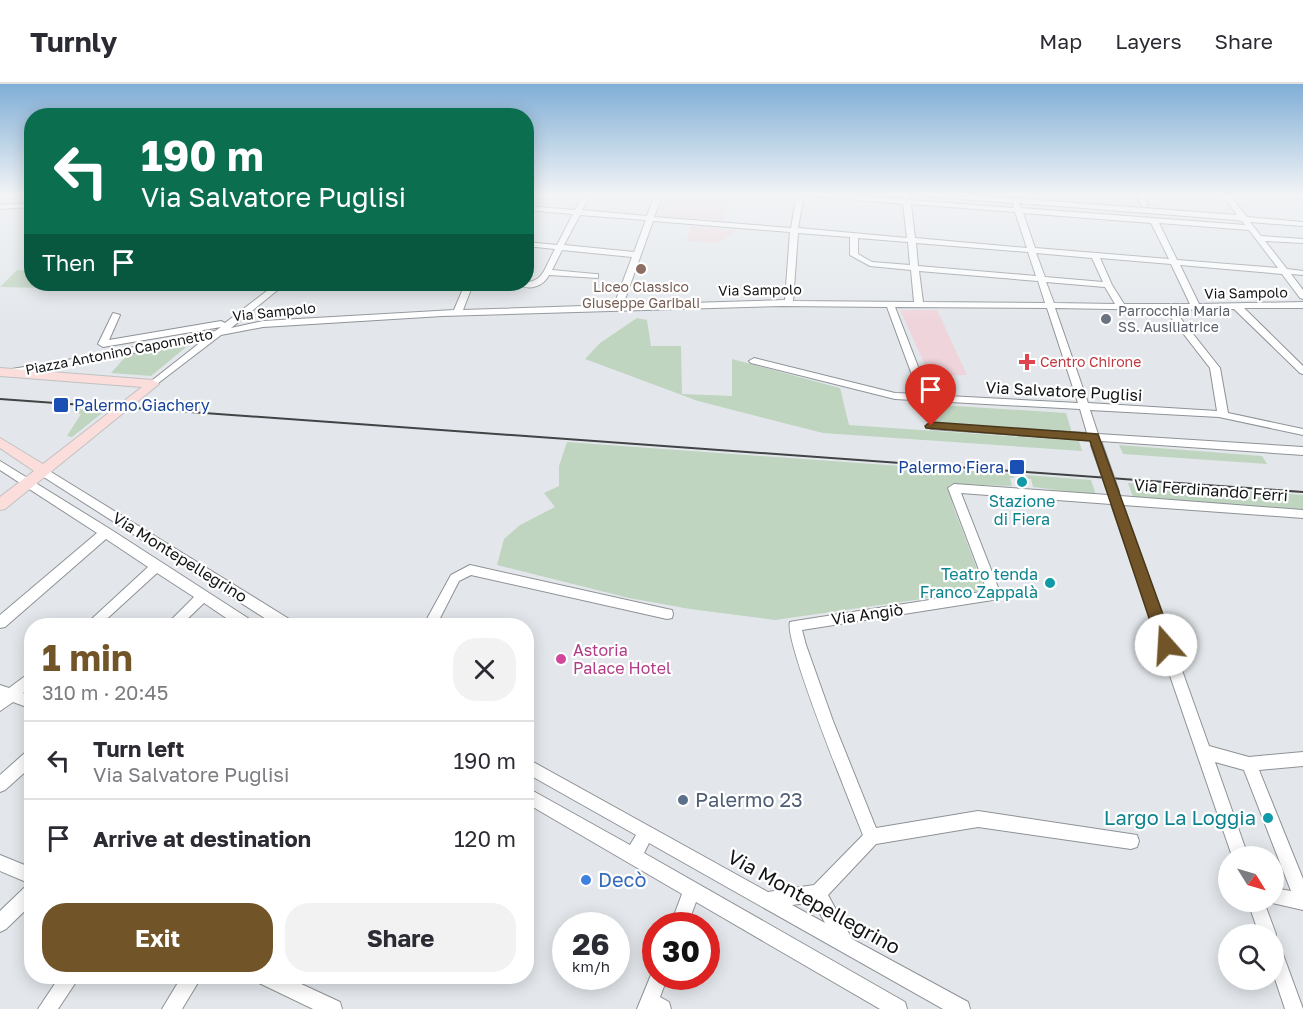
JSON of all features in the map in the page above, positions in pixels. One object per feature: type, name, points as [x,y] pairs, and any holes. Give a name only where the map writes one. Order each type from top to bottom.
[{"type":"main road","name":"Piazza Antonino Caponnetto","points":[[4,373],[153,384]]},
{"type":"main road","name":"Piazza Antonino Caponnetto","points":[[0,505],[26,481],[43,471],[153,384]]},
{"type":"main road","points":[[0,442],[43,471]]},
{"type":"street","points":[[534,284],[539,284],[548,272],[566,237]]},
{"type":"street","points":[[618,306],[643,237]]},
{"type":"street","points":[[789,303],[794,237]]},
{"type":"street","points":[[854,237],[854,255],[865,262],[1107,285]]},
{"type":"street","points":[[871,237],[1303,273]]},
{"type":"street","points":[[1027,237],[1237,846]]},
{"type":"street","points":[[1162,237],[1196,307]]},
{"type":"street","points":[[1259,238],[1303,241]]},
{"type":"street","points":[[1259,238],[1303,296]]},
{"type":"street","points":[[911,240],[919,304]]},
{"type":"street","points":[[534,245],[637,255]]},
{"type":"street","points":[[1095,255],[1107,285],[1120,307]]},
{"type":"street","points":[[548,272],[596,276]]},
{"type":"street","points":[[219,332],[271,291]]},
{"type":"street","points":[[458,312],[466,291]]},
{"type":"street","name":"Via Sampolo","points":[[219,332],[271,323],[458,312],[618,306],[789,303],[1120,307],[1303,305]]},
{"type":"street","points":[[890,305],[926,399]]},
{"type":"street","points":[[1168,307],[1215,368],[1223,415]]},
{"type":"street","points":[[1238,307],[1303,371]]},
{"type":"street","name":"Via Sampolo","points":[[116,315],[103,344],[232,322]]},
{"type":"street","name":"Piazza Antonino Caponnetto","points":[[4,373],[79,361],[219,332]]},
{"type":"street","name":"Piazza Antonino Caponnetto","points":[[153,384],[219,332]]},
{"type":"street","name":"Via Salvatore Puglisi","points":[[754,361],[883,394],[926,399],[1223,415],[1303,432]]},
{"type":"street","points":[[931,426],[1095,440],[1303,451]]},
{"type":"street","name":"Via Montepellegrino","points":[[0,465],[237,618]]},
{"type":"street","name":"Via Montepellegrino","points":[[43,471],[276,618]]},
{"type":"street","name":"Via Angiò","points":[[872,837],[818,699],[799,645],[795,626],[995,595],[954,488],[1115,497]]},
{"type":"street","points":[[54,499],[71,489]]},
{"type":"street","name":"Via Ferdinando Ferri","points":[[1115,497],[1303,514]]},
{"type":"street","points":[[0,623],[106,532]]},
{"type":"street","points":[[99,618],[157,566]]},
{"type":"street","points":[[433,618],[455,578],[470,570],[668,614]]},
{"type":"street","points":[[180,618],[203,596]]},
{"type":"street","points":[[0,705],[6,693],[24,682]]},
{"type":"street","points":[[6,693],[24,701]]},
{"type":"street","points":[[1204,752],[1249,764],[1303,759]]},
{"type":"street","points":[[0,785],[24,763]]},
{"type":"street","points":[[1249,764],[1303,901]]},
{"type":"street","name":"Via Montepellegrino","points":[[534,769],[961,1009]]},
{"type":"street","points":[[534,799],[898,1009]]},
{"type":"street","points":[[768,900],[818,893],[872,837],[978,819],[1131,841]]},
{"type":"street","points":[[633,856],[646,832]]},
{"type":"street","points":[[0,862],[24,872]]},
{"type":"street","points":[[683,912],[692,890]]},
{"type":"street","points":[[818,893],[846,944]]},
{"type":"street","points":[[1284,898],[1303,901]]},
{"type":"street","points":[[0,923],[24,900]]},
{"type":"street","points":[[1284,980],[1294,1009]]},
{"type":"street","points":[[47,1009],[65,984]]},
{"type":"street","points":[[171,1009],[188,984]]},
{"type":"street","points":[[280,984],[333,1009]]},
{"type":"street","points":[[653,1006],[656,990]]},
{"type":"shaded area","points":[[687,237],[727,237],[718,243],[686,241]]},
{"type":"shaded area","points":[[900,310],[937,310],[967,375],[930,376]]},
{"type":"green space","points":[[17,270],[24,270],[24,288],[0,287]]},
{"type":"green space","points":[[637,318],[647,320],[651,346],[681,346],[682,394],[732,396],[732,359],[840,388],[849,425],[1079,441],[1082,451],[823,433],[698,401],[585,359],[600,343]]},
{"type":"green space","points":[[191,343],[151,376],[111,373],[127,355]]},
{"type":"green space","points":[[925,404],[1066,413],[1072,433],[933,423]]},
{"type":"green space","points":[[75,409],[106,410],[72,437],[67,436],[81,414],[72,412]]},
{"type":"green space","points":[[567,442],[1013,474],[1014,478],[1010,478],[1012,486],[952,484],[949,486],[953,506],[985,590],[775,620],[629,598],[497,565],[504,539],[520,525],[555,507],[544,493],[559,486],[559,466]]},
{"type":"green space","points":[[1119,445],[1262,456],[1267,464],[1123,454]]},
{"type":"green space","points":[[1026,475],[1091,480],[1096,495],[1033,487],[1031,479],[1027,479]]},
{"type":"green space","points":[[1128,483],[1303,495],[1303,510],[1133,497]]},
{"type":"railway","points":[[0,399],[111,407]]},
{"type":"railway","points":[[135,408],[1303,492]]},
{"type":"place","name":"Liceo Classico Giuseppe Garibali","points":[[641,269]]},
{"type":"place","name":"Parrocchia Maria SS. Ausiliatrice","points":[[1106,319]]},
{"type":"place","name":"Centro Chirone","points":[[1027,362]]},
{"type":"place","name":"Palermo Giachery","points":[[61,405]]},
{"type":"place","name":"Palermo Fiera","points":[[1017,467]]},
{"type":"place","name":"Stazione di Fiera","points":[[1022,482]]},
{"type":"place","name":"Teatro tenda Franco Zappalà","points":[[1050,583]]},
{"type":"place","name":"Astoria Palace Hotel","points":[[561,659]]},
{"type":"place","name":"Palermo 23","points":[[683,800]]},
{"type":"place","name":"Largo La Loggia","points":[[1268,818]]},
{"type":"place","name":"Decò","points":[[586,880]]},
{"type":"route","points":[[931,426],[1094,437],[1166,645]]}]
